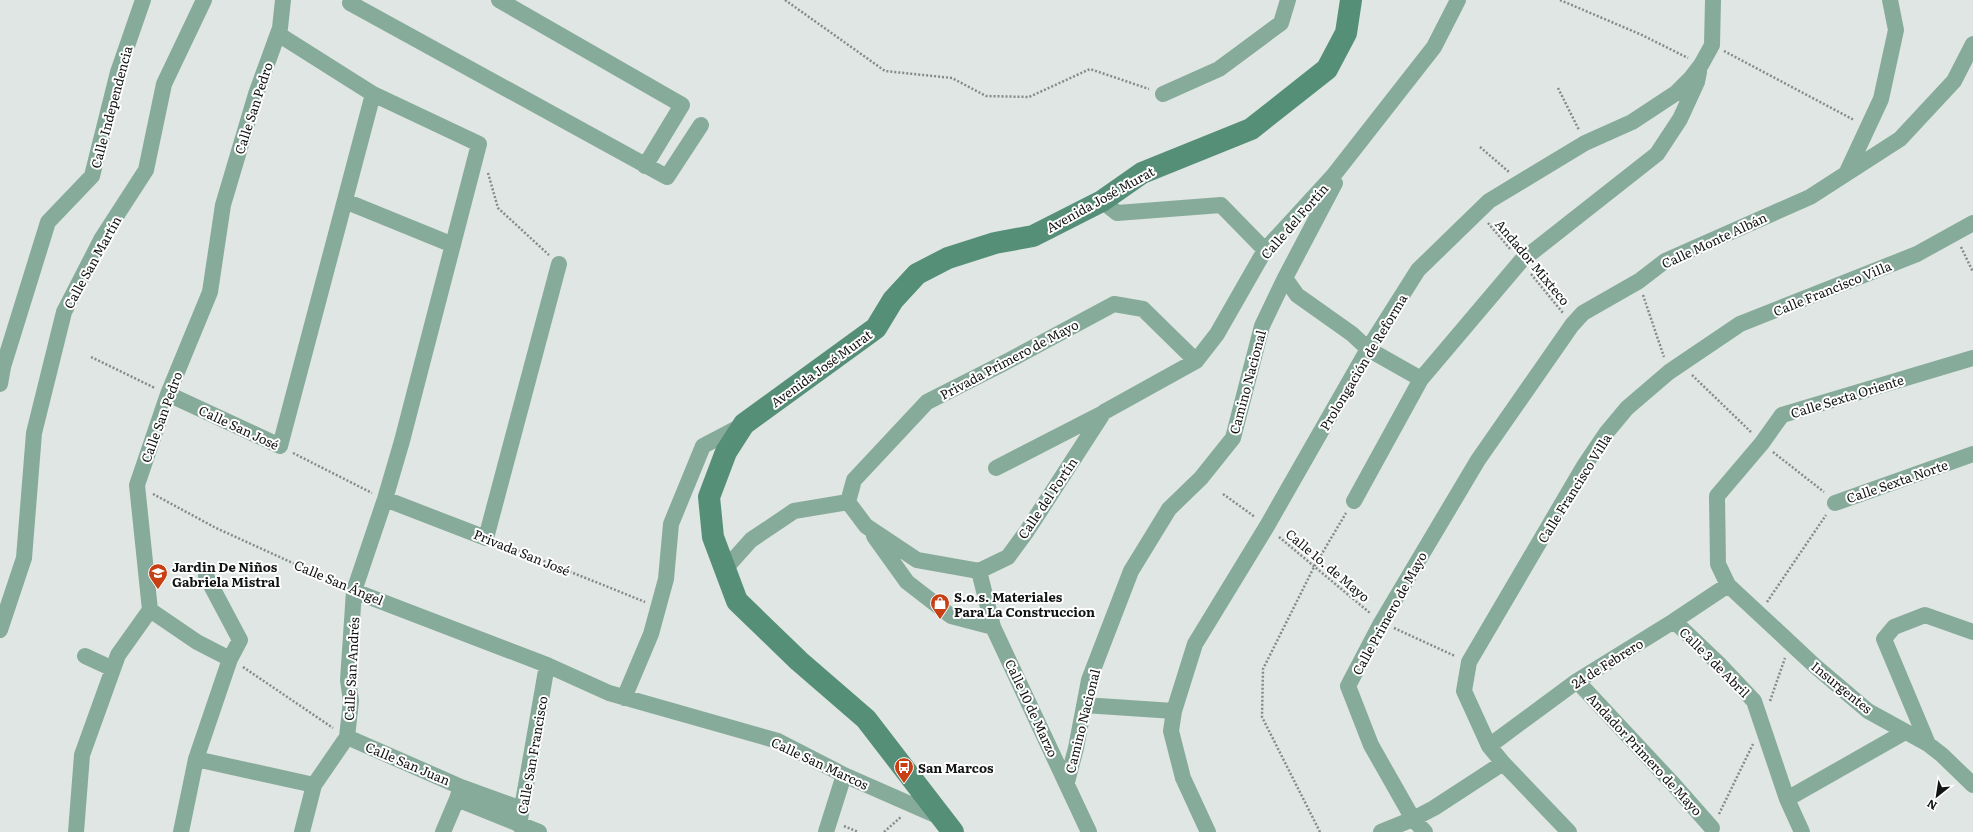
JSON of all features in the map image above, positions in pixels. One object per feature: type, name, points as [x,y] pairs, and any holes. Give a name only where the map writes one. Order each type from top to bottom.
[{"type":"street","name":"Calle Independencia","points":[[0,384],[3,368],[48,222],[92,176],[118,72],[143,0]]},
{"type":"street","name":"Calle San Martín","points":[[0,630],[24,558],[34,433],[64,312],[102,238],[146,170],[164,84],[204,0]]},
{"type":"street","name":"Calle San Pedro","points":[[150,610],[137,485],[168,394],[210,292],[223,205],[256,94],[278,34],[283,0]]},
{"type":"street","points":[[352,0],[350,3],[667,177],[701,125]]},
{"type":"street","points":[[499,0],[682,105],[645,166]]},
{"type":"street","points":[[1163,94],[1219,69],[1281,23],[1288,0]]},
{"type":"street","name":"Avenida José Murat","points":[[948,825],[866,720],[799,661],[737,601],[713,537],[709,497],[726,452],[744,424],[876,328],[893,300],[917,274],[948,258],[995,243],[1033,236],[1102,201],[1142,173],[1251,129],[1327,70],[1346,33],[1351,0]]},
{"type":"street","name":"Calle del Fortín","points":[[996,468],[1104,412],[1196,361],[1217,334],[1265,250],[1333,176],[1434,47],[1458,0]]},
{"type":"street","name":"Prolongación de Reforma","points":[[1208,832],[1183,778],[1171,731],[1174,711],[1195,644],[1267,526],[1368,348],[1418,270],[1489,201],[1585,142],[1632,122],[1676,93],[1691,78],[1701,65],[1712,45],[1713,0]]},
{"type":"street","name":"Calle Monte Albán","points":[[1478,460],[1572,325],[1583,313],[1639,281],[1665,261],[1810,197],[1847,172],[1869,128],[1881,99],[1896,30],[1890,0]]},
{"type":"street","points":[[278,34],[373,94],[479,144]]},
{"type":"street","points":[[1847,172],[1900,140],[1954,82],[1973,44]]},
{"type":"street","points":[[1354,501],[1421,379],[1521,262],[1657,154],[1680,119],[1697,82],[1701,65]]},
{"type":"street","points":[[280,446],[373,94]]},
{"type":"street","name":"Calle San Andrés","points":[[302,832],[314,785],[347,737],[351,701],[348,680],[354,591],[385,499],[479,144]]},
{"type":"street","name":"Camino Nacional","points":[[1067,782],[1076,748],[1089,680],[1131,571],[1169,509],[1201,478],[1233,438],[1262,326],[1285,278],[1352,152]]},
{"type":"street","points":[[345,201],[453,245]]},
{"type":"street","points":[[1102,201],[1117,213],[1221,204],[1265,250]]},
{"type":"street","name":"Calle Francisco Villa","points":[[1469,662],[1584,466],[1607,432],[1628,408],[1670,372],[1740,324],[1917,254],[1954,235],[1973,223]]},
{"type":"street","points":[[486,538],[559,264]]},
{"type":"street","points":[[1285,278],[1297,295],[1352,334],[1368,348],[1421,379]]},
{"type":"street","name":"Privada Primero de Mayo","points":[[848,502],[854,480],[927,402],[1006,362],[1114,304],[1143,309],[1196,361]]},
{"type":"street","name":"Calle Sexta Oriente","points":[[1725,580],[1718,564],[1717,496],[1762,444],[1782,415],[1973,358]]},
{"type":"street","name":"Calle San José","points":[[168,394],[280,446]]},
{"type":"street","name":"Calle del Fortín","points":[[979,571],[1008,557],[1027,531],[1104,412]]},
{"type":"street","points":[[624,698],[651,634],[666,579],[671,524],[703,446],[744,424]]},
{"type":"street","name":"Calle Sexta Norte","points":[[1835,503],[1973,454]]},
{"type":"street","name":"Calle Primero de Mayo","points":[[1425,832],[1413,819],[1371,745],[1348,686],[1381,622],[1478,460]]},
{"type":"street","name":"Privada San José","points":[[385,499],[486,538]]},
{"type":"street","points":[[725,569],[751,540],[794,511],[848,502],[907,582],[951,616],[993,627]]},
{"type":"street","points":[[866,526],[917,560],[979,571]]},
{"type":"street","name":"Calle 10 de Marzo","points":[[979,571],[993,627],[1067,782],[1089,832]]},
{"type":"street","points":[[181,832],[196,759],[230,659],[240,640],[206,576]]},
{"type":"street","name":"Insurgentes","points":[[1725,580],[1758,614],[1815,666],[1868,710],[1928,744],[1973,785]]},
{"type":"street","name":"24 de Febrero","points":[[1489,746],[1577,681],[1674,622],[1725,580]]},
{"type":"street","name":"Calle San Ángel","points":[[354,591],[547,665]]},
{"type":"street","points":[[76,832],[82,755],[118,654],[150,610],[197,642],[230,659]]},
{"type":"street","points":[[1928,744],[1884,638],[1894,627],[1925,615],[1973,632]]},
{"type":"street","name":"Calle 3 de Abril","points":[[1674,622],[1719,664],[1754,700],[1761,726],[1787,799],[1802,832]]},
{"type":"street","points":[[85,656],[113,669]]},
{"type":"street","points":[[1469,662],[1464,691],[1489,746],[1503,763],[1569,832]]},
{"type":"street","name":"Calle San Marcos","points":[[547,665],[609,693],[624,698],[778,741],[948,825]]},
{"type":"street","name":"Calle San Francisco","points":[[539,832],[519,825],[547,665]]},
{"type":"street","name":"Andador Primero de Mayo","points":[[1577,681],[1712,828]]},
{"type":"street","points":[[1084,705],[1174,711]]},
{"type":"street","points":[[1787,799],[1905,732]]},
{"type":"street","name":"Calle San Juan","points":[[347,737],[519,825]]},
{"type":"street","points":[[196,759],[314,785]]},
{"type":"street","points":[[1380,832],[1413,819],[1503,763]]},
{"type":"street","points":[[826,832],[844,774]]},
{"type":"street","points":[[443,832],[459,793],[522,809]]},
{"type":"path","points":[[785,0],[885,71],[952,78],[986,96],[1029,97],[1090,69],[1163,94]]},
{"type":"path","points":[[1560,0],[1642,35],[1701,65]]},
{"type":"path","points":[[1712,45],[1787,83],[1869,128]]},
{"type":"path","points":[[1558,88],[1585,142]]},
{"type":"path","points":[[479,144],[498,208],[559,264]]},
{"type":"path","points":[[1480,147],[1520,182]]},
{"type":"path","name":"Andador Mixteco","points":[[1478,212],[1572,325]]},
{"type":"path","points":[[1954,235],[1973,272]]},
{"type":"path","points":[[1639,281],[1670,372]]},
{"type":"path","points":[[91,357],[168,394]]},
{"type":"path","name":"Calle San José","points":[[280,446],[385,499]]},
{"type":"path","name":"Calle San Ángel","points":[[137,485],[216,528],[354,591]]},
{"type":"path","name":"Calle 1o. de Mayo","points":[[1223,494],[1267,526],[1381,622],[1469,662]]},
{"type":"path","points":[[1320,832],[1262,717],[1263,669],[1314,567],[1354,501]]},
{"type":"path","name":"Calle Sexta Norte","points":[[1758,614],[1835,503]]},
{"type":"path","name":"Privada San José","points":[[486,538],[658,607]]},
{"type":"path","points":[[230,659],[347,737]]},
{"type":"path","points":[[884,832],[913,807]]},
{"type":"place","name":"Jardin De Niños Gabriela Mistral","points":[[158,590]]},
{"type":"place","name":"S.o.s. Materiales Para La Construccion","points":[[940,620]]},
{"type":"place","name":"San Marcos","points":[[904,784]]}]
